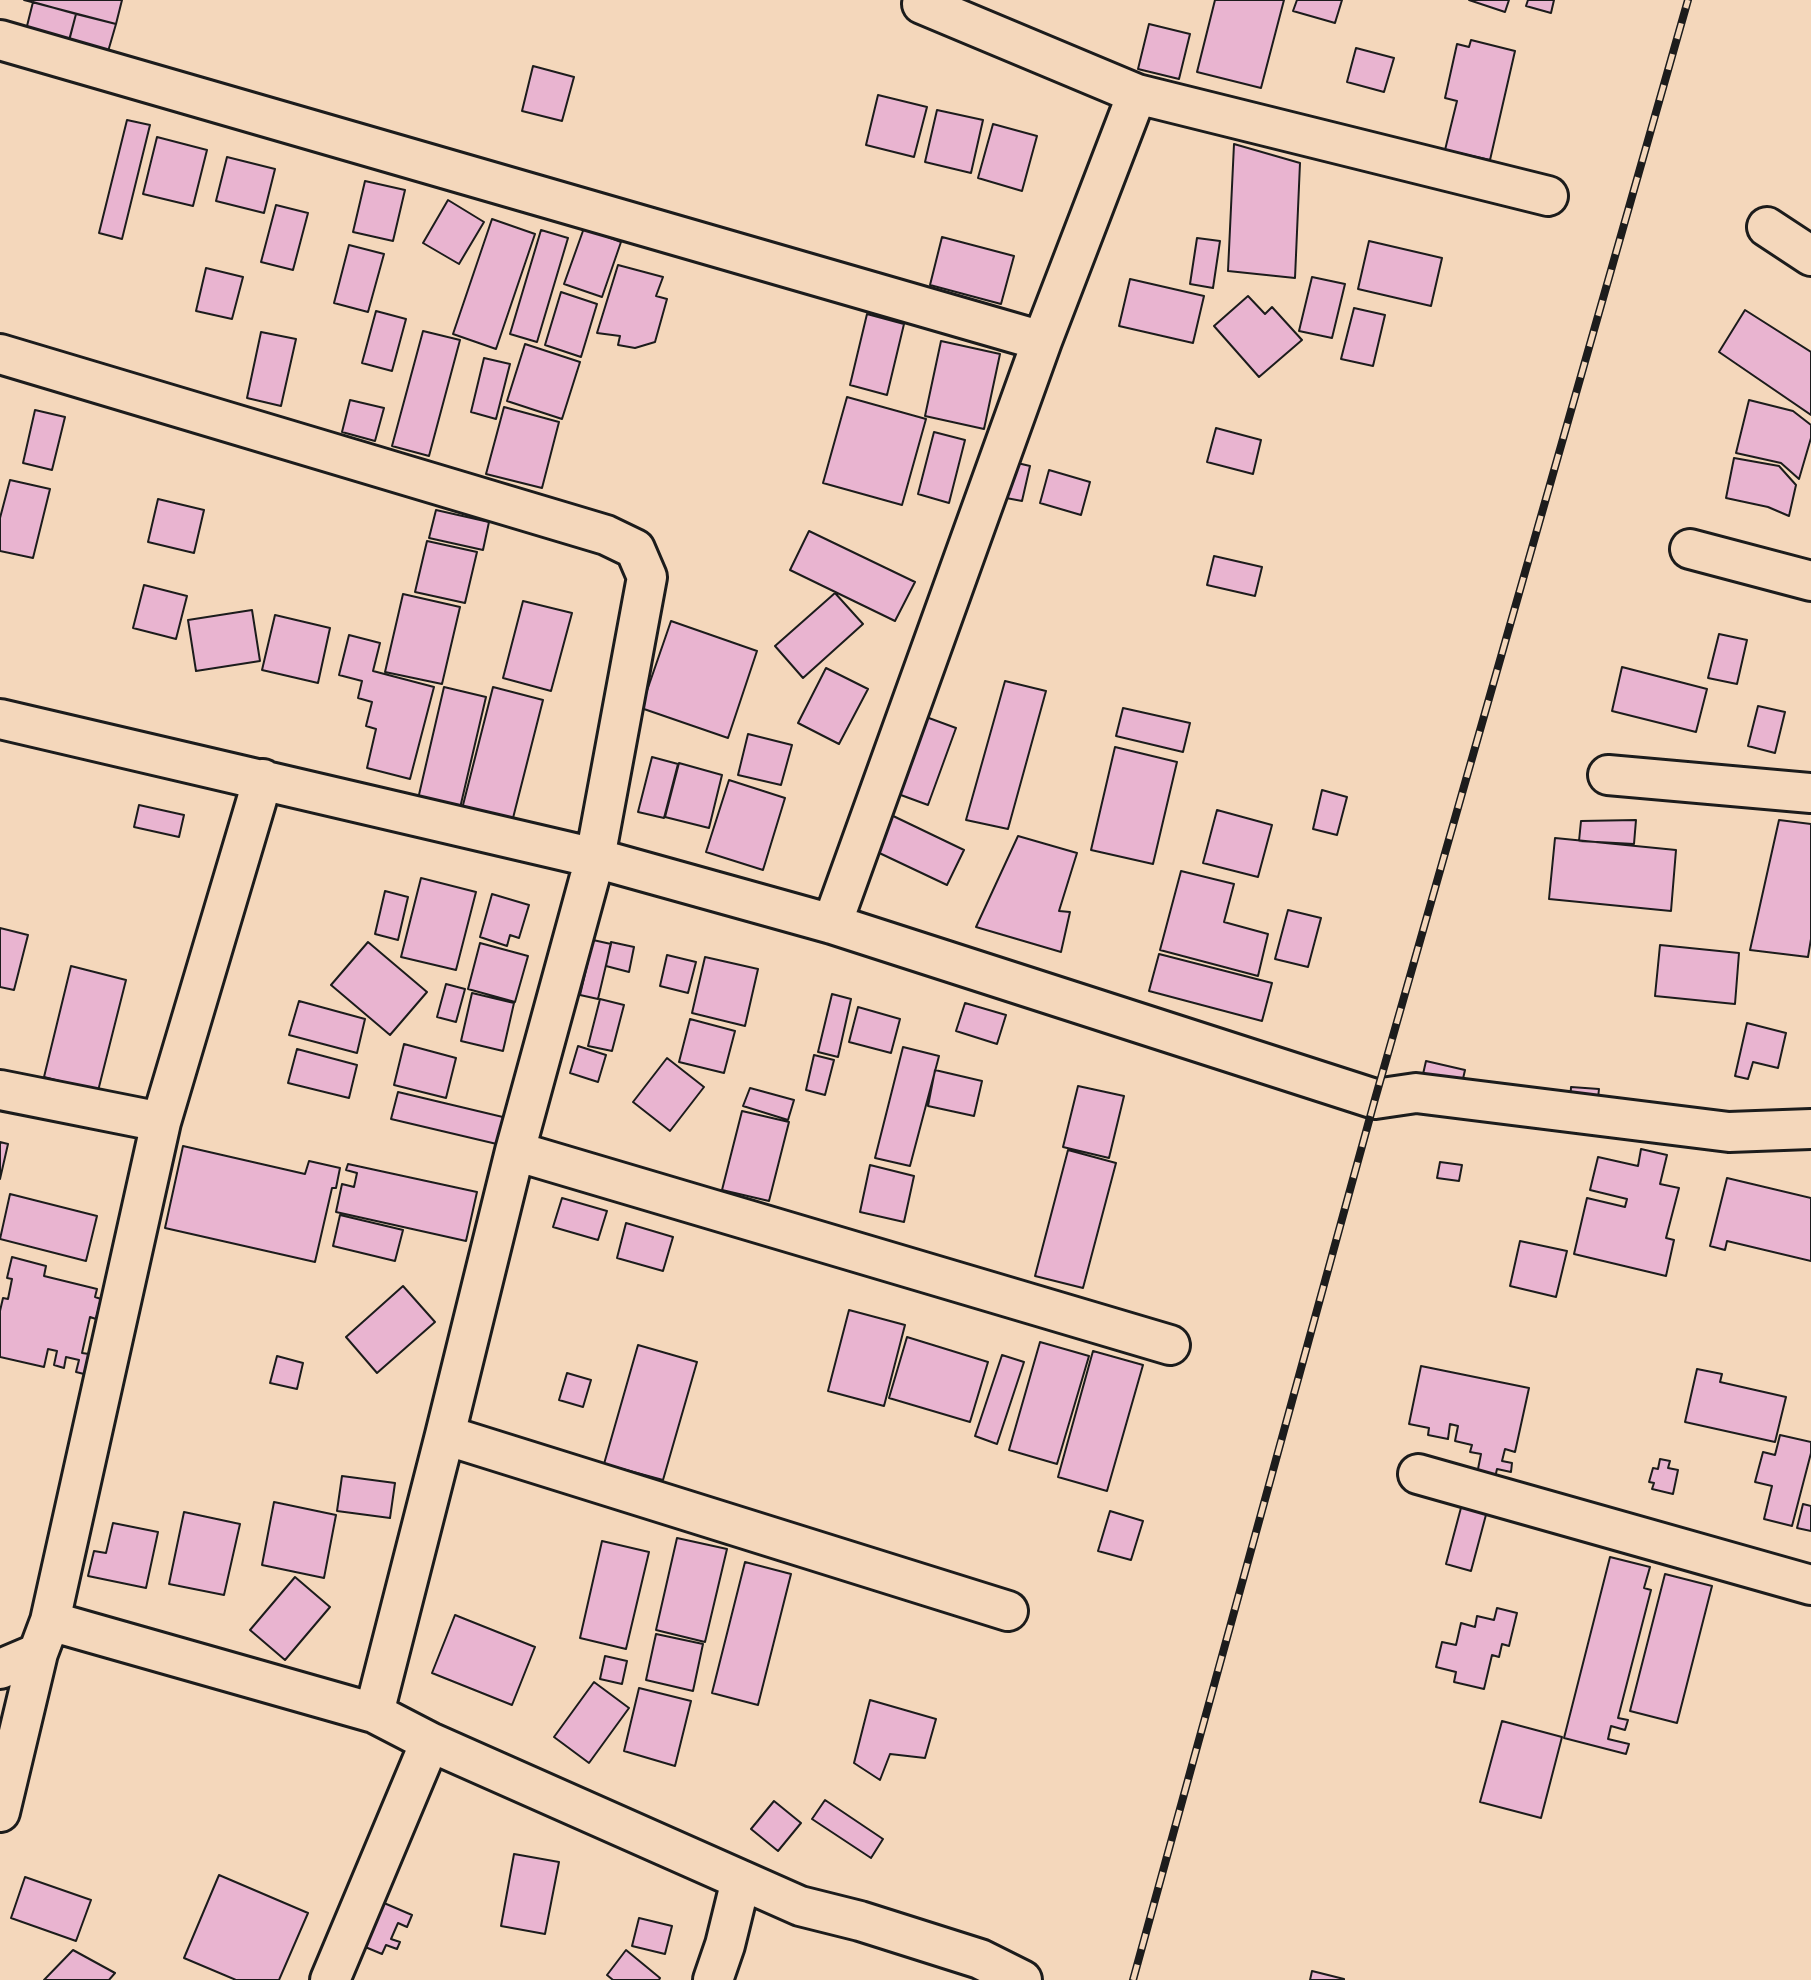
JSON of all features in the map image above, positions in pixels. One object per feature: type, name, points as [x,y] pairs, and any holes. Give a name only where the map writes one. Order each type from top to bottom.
[{"type":"street","points":[[922,4],[1137,94],[1548,196]]},
{"type":"street","points":[[0,40],[1042,341]]},
{"type":"street","points":[[832,924],[1042,341],[1137,94]]},
{"type":"street","points":[[1766,227],[1811,256]]},
{"type":"street","points":[[0,354],[593,531],[635,549],[647,577],[595,858],[515,1151],[374,1713]]},
{"type":"street","points":[[1689,549],[1811,581]]},
{"type":"street","points":[[0,719],[595,858],[832,924],[1375,1099],[1416,1093],[1729,1132],[1811,1129]]},
{"type":"street","points":[[1608,775],[1811,793]]},
{"type":"street","points":[[0,1812],[44,1637],[161,1122],[262,779]]},
{"type":"street","points":[[0,1090],[161,1122]]},
{"type":"street","points":[[515,1151],[1170,1345]]},
{"type":"street","points":[[445,1435],[1008,1611]]},
{"type":"street","points":[[1418,1474],[1811,1585]]},
{"type":"street","points":[[0,1669],[44,1637],[374,1713],[430,1742],[800,1906],[860,1921],[980,1959],[1022,1980]]},
{"type":"street","points":[[330,1980],[430,1742]]},
{"type":"street","points":[[713,1980],[726,1945],[741,1880]]},
{"type":"building","points":[[24,0],[122,0],[116,24]]},
{"type":"building","points":[[1215,0],[1284,0],[1261,88],[1197,72]]},
{"type":"building","points":[[1297,0],[1342,0],[1335,23],[1293,11]]},
{"type":"building","points":[[1469,0],[1509,0],[1505,12]]},
{"type":"building","points":[[1528,0],[1554,0],[1551,13],[1526,6]]},
{"type":"building","points":[[33,2],[76,14],[68,44],[25,34]]},
{"type":"building","points":[[76,14],[116,24],[107,55],[68,45]]},
{"type":"building","points":[[1149,24],[1190,34],[1179,79],[1138,69]]},
{"type":"building","points":[[1471,40],[1515,51],[1490,160],[1445,150],[1457,101],[1445,98],[1457,44],[1469,47]]},
{"type":"building","points":[[1356,48],[1394,58],[1384,92],[1347,82]]},
{"type":"building","points":[[533,66],[574,77],[562,121],[522,111]]},
{"type":"building","points":[[878,95],[927,107],[914,157],[866,145]]},
{"type":"building","points":[[937,110],[983,120],[971,173],[925,162]]},
{"type":"building","points":[[127,120],[150,125],[122,239],[99,233]]},
{"type":"building","points":[[993,124],[1037,136],[1022,191],[978,178]]},
{"type":"building","points":[[157,137],[207,150],[193,206],[143,194]]},
{"type":"building","points":[[1234,144],[1300,163],[1295,278],[1228,271]]},
{"type":"building","points":[[227,157],[275,169],[264,213],[216,201]]},
{"type":"building","points":[[365,181],[405,190],[393,241],[353,232]]},
{"type":"building","points":[[448,200],[484,222],[459,264],[423,243]]},
{"type":"building","points":[[276,205],[308,213],[293,270],[261,262]]},
{"type":"building","points":[[492,219],[535,234],[496,349],[453,334]]},
{"type":"building","points":[[584,228],[621,242],[602,297],[564,284]]},
{"type":"building","points":[[541,230],[568,238],[537,342],[510,334]]},
{"type":"building","points":[[942,237],[1014,256],[1001,304],[930,285]]},
{"type":"building","points":[[1197,238],[1220,241],[1213,288],[1190,284]]},
{"type":"building","points":[[1369,241],[1442,258],[1431,306],[1358,289]]},
{"type":"building","points":[[349,245],[384,254],[368,312],[334,303]]},
{"type":"building","points":[[618,265],[663,277],[656,296],[667,299],[655,342],[635,348],[618,345],[620,336],[597,333]]},
{"type":"building","points":[[206,268],[243,277],[232,319],[196,311]]},
{"type":"building","points":[[1312,277],[1345,284],[1332,338],[1299,331]]},
{"type":"building","points":[[1130,279],[1204,296],[1193,343],[1119,326]]},
{"type":"building","points":[[561,292],[597,304],[581,357],[545,345]]},
{"type":"building","points":[[1248,296],[1265,314],[1272,307],[1302,340],[1259,377],[1214,326]]},
{"type":"building","points":[[1354,308],[1385,315],[1373,366],[1341,359]]},
{"type":"building","points":[[1745,310],[1811,352],[1811,415],[1719,352]]},
{"type":"building","points":[[376,311],[406,319],[392,371],[362,363]]},
{"type":"building","points":[[867,314],[904,324],[887,395],[850,385]]},
{"type":"building","points":[[423,331],[460,340],[429,456],[392,446]]},
{"type":"building","points":[[261,332],[296,339],[281,406],[247,398]]},
{"type":"building","points":[[941,341],[1000,354],[984,429],[925,416]]},
{"type":"building","points":[[525,344],[580,362],[562,419],[507,401]]},
{"type":"building","points":[[484,358],[510,364],[496,419],[471,412]]},
{"type":"building","points":[[847,397],[926,419],[902,505],[823,483]]},
{"type":"building","points":[[350,400],[384,408],[375,441],[342,432]]},
{"type":"building","points":[[1749,400],[1793,411],[1811,425],[1811,438],[1799,479],[1781,463],[1736,453]]},
{"type":"building","points":[[504,407],[559,422],[542,488],[486,474]]},
{"type":"building","points":[[35,410],[65,417],[52,470],[23,463]]},
{"type":"building","points":[[1216,428],[1261,440],[1253,474],[1207,462]]},
{"type":"building","points":[[934,432],[965,440],[949,503],[918,494]]},
{"type":"building","points":[[1734,458],[1779,466],[1796,485],[1789,516],[1768,507],[1726,498]]},
{"type":"building","points":[[1009,461],[1030,466],[1022,501],[1001,497]]},
{"type":"building","points":[[1049,470],[1090,482],[1081,515],[1040,503]]},
{"type":"building","points":[[10,480],[50,489],[33,558],[0,551],[0,518]]},
{"type":"building","points":[[158,499],[204,510],[194,553],[148,542]]},
{"type":"building","points":[[436,510],[489,522],[483,550],[429,538]]},
{"type":"building","points":[[809,531],[915,582],[895,621],[790,570]]},
{"type":"building","points":[[427,541],[477,552],[465,603],[415,592]]},
{"type":"building","points":[[1214,556],[1262,567],[1255,596],[1207,585]]},
{"type":"building","points":[[144,585],[187,596],[176,639],[133,628]]},
{"type":"building","points":[[835,593],[863,624],[803,678],[775,646]]},
{"type":"building","points":[[403,594],[460,607],[442,684],[385,672]]},
{"type":"building","points":[[523,601],[572,613],[551,691],[503,678]]},
{"type":"building","points":[[252,610],[260,661],[196,671],[188,620]]},
{"type":"building","points":[[275,615],[330,628],[318,683],[262,670]]},
{"type":"building","points":[[671,621],[757,651],[728,738],[641,708]]},
{"type":"building","points":[[1719,634],[1747,640],[1737,684],[1708,678]]},
{"type":"building","points":[[349,635],[380,643],[373,671],[434,687],[410,779],[367,768],[376,729],[366,726],[372,702],[358,698],[362,681],[339,675]]},
{"type":"building","points":[[1622,667],[1707,689],[1696,732],[1612,711]]},
{"type":"building","points":[[826,668],[868,689],[839,744],[798,723]]},
{"type":"building","points":[[1005,681],[1046,691],[1008,829],[966,820]]},
{"type":"building","points":[[444,687],[486,697],[460,808],[418,799]]},
{"type":"building","points":[[493,687],[543,700],[512,822],[462,809]]},
{"type":"building","points":[[1758,706],[1785,712],[1775,753],[1748,746]]},
{"type":"building","points":[[1123,708],[1190,723],[1183,752],[1116,736]]},
{"type":"building","points":[[918,714],[956,728],[928,805],[890,791]]},
{"type":"building","points":[[748,734],[792,745],[781,785],[738,775]]},
{"type":"building","points":[[1115,747],[1177,762],[1153,864],[1091,850]]},
{"type":"building","points":[[652,757],[678,764],[664,818],[638,812]]},
{"type":"building","points":[[679,763],[722,775],[709,828],[665,817]]},
{"type":"building","points":[[729,780],[785,798],[763,870],[706,852]]},
{"type":"building","points":[[1322,790],[1347,797],[1337,835],[1313,829]]},
{"type":"building","points":[[139,805],[184,815],[179,837],[134,827]]},
{"type":"building","points":[[1217,810],[1272,825],[1258,877],[1203,863]]},
{"type":"building","points":[[889,814],[964,850],[947,885],[873,850]]},
{"type":"building","points":[[1636,820],[1634,844],[1579,841],[1581,821]]},
{"type":"building","points":[[1779,820],[1811,824],[1811,939],[1808,957],[1750,950]]},
{"type":"building","points":[[1018,836],[1077,853],[1059,911],[1070,912],[1061,952],[976,927]]},
{"type":"building","points":[[1555,838],[1676,850],[1671,911],[1549,899]]},
{"type":"building","points":[[1181,871],[1234,884],[1224,922],[1268,934],[1258,976],[1160,950]]},
{"type":"building","points":[[421,878],[476,892],[456,970],[401,957]]},
{"type":"building","points":[[385,891],[408,897],[398,940],[375,934]]},
{"type":"building","points":[[492,894],[529,905],[519,938],[510,935],[507,946],[480,937]]},
{"type":"building","points":[[1288,910],[1321,918],[1308,967],[1275,959]]},
{"type":"building","points":[[0,928],[28,935],[14,990],[0,987]]},
{"type":"building","points":[[593,940],[611,944],[598,999],[580,995]]},
{"type":"building","points":[[368,942],[427,992],[390,1035],[331,985]]},
{"type":"building","points":[[611,942],[634,947],[629,972],[606,966]]},
{"type":"building","points":[[480,943],[528,956],[515,1002],[468,989]]},
{"type":"building","points":[[1660,945],[1739,953],[1735,1004],[1655,996]]},
{"type":"building","points":[[1159,954],[1272,983],[1262,1021],[1149,991]]},
{"type":"building","points":[[667,955],[696,962],[688,993],[660,986]]},
{"type":"building","points":[[705,957],[758,969],[745,1026],[692,1013]]},
{"type":"building","points":[[71,966],[126,980],[98,1091],[44,1077]]},
{"type":"building","points":[[446,984],[465,989],[456,1022],[437,1017]]},
{"type":"building","points":[[472,993],[514,1003],[503,1051],[461,1041]]},
{"type":"building","points":[[832,994],[851,999],[838,1057],[818,1052]]},
{"type":"building","points":[[600,999],[624,1005],[612,1051],[588,1046]]},
{"type":"building","points":[[299,1001],[365,1019],[357,1053],[289,1035]]},
{"type":"building","points":[[965,1003],[1006,1015],[997,1044],[956,1031]]},
{"type":"building","points":[[858,1007],[900,1019],[891,1053],[849,1042]]},
{"type":"building","points":[[690,1019],[735,1031],[724,1073],[679,1062]]},
{"type":"building","points":[[1747,1023],[1786,1033],[1778,1068],[1753,1062],[1748,1079],[1735,1076]]},
{"type":"building","points":[[404,1044],[456,1058],[446,1098],[394,1085]]},
{"type":"building","points":[[578,1046],[606,1055],[598,1082],[570,1073]]},
{"type":"building","points":[[903,1047],[939,1056],[910,1166],[875,1158]]},
{"type":"building","points":[[297,1049],[357,1065],[349,1098],[288,1083]]},
{"type":"building","points":[[814,1055],[834,1060],[825,1095],[806,1090]]},
{"type":"building","points":[[667,1058],[704,1087],[670,1131],[633,1102]]},
{"type":"building","points":[[1426,1061],[1465,1070],[1460,1092],[1421,1083]]},
{"type":"building","points":[[935,1070],[982,1081],[974,1116],[928,1106]]},
{"type":"building","points":[[1078,1086],[1124,1096],[1109,1158],[1063,1147]]},
{"type":"building","points":[[1571,1087],[1599,1089],[1597,1107],[1570,1105]]},
{"type":"building","points":[[750,1088],[794,1100],[788,1120],[743,1106]]},
{"type":"building","points":[[398,1092],[507,1118],[501,1145],[391,1119]]},
{"type":"building","points":[[742,1111],[789,1122],[769,1201],[722,1190]]},
{"type":"building","points":[[0,1142],[8,1144],[0,1179]]},
{"type":"building","points":[[183,1146],[305,1174],[309,1161],[340,1168],[336,1188],[332,1188],[315,1262],[165,1228]]},
{"type":"building","points":[[1641,1149],[1667,1155],[1660,1184],[1679,1188],[1666,1238],[1674,1240],[1666,1276],[1574,1254],[1587,1198],[1625,1207],[1627,1199],[1590,1190],[1598,1157],[1638,1166]]},
{"type":"building","points":[[1068,1150],[1116,1163],[1083,1288],[1035,1276]]},
{"type":"building","points":[[1440,1162],[1462,1165],[1459,1181],[1437,1178]]},
{"type":"building","points":[[348,1164],[477,1192],[466,1241],[336,1212],[342,1184],[354,1187],[357,1173],[346,1170]]},
{"type":"building","points":[[870,1165],[914,1176],[904,1222],[860,1212]]},
{"type":"building","points":[[1727,1178],[1811,1198],[1811,1261],[1727,1241],[1725,1250],[1710,1246]]},
{"type":"building","points":[[10,1194],[97,1216],[86,1261],[0,1239]]},
{"type":"building","points":[[562,1198],[607,1211],[598,1240],[553,1227]]},
{"type":"building","points":[[340,1215],[403,1230],[395,1261],[333,1246]]},
{"type":"building","points":[[626,1223],[673,1237],[663,1271],[617,1258]]},
{"type":"building","points":[[1520,1241],[1567,1251],[1556,1297],[1510,1286]]},
{"type":"building","points":[[12,1257],[46,1266],[44,1276],[97,1289],[95,1297],[101,1299],[96,1319],[90,1317],[82,1353],[89,1354],[84,1374],[76,1372],[79,1360],[66,1357],[64,1368],[54,1365],[57,1351],[48,1349],[44,1367],[0,1357],[0,1311],[3,1298],[8,1299],[12,1279],[7,1278]]},
{"type":"building","points":[[403,1286],[435,1322],[377,1373],[346,1337]]},
{"type":"building","points":[[849,1310],[905,1325],[884,1406],[828,1391]]},
{"type":"building","points":[[907,1337],[988,1362],[970,1422],[889,1398]]},
{"type":"building","points":[[1040,1342],[1089,1356],[1057,1464],[1009,1450]]},
{"type":"building","points":[[638,1345],[697,1362],[663,1480],[604,1464]]},
{"type":"building","points":[[1093,1351],[1143,1365],[1107,1491],[1058,1477]]},
{"type":"building","points":[[1002,1355],[1024,1362],[997,1444],[975,1436]]},
{"type":"building","points":[[277,1356],[303,1363],[297,1389],[270,1383]]},
{"type":"building","points":[[1421,1366],[1529,1388],[1515,1452],[1505,1449],[1502,1461],[1512,1463],[1511,1472],[1497,1469],[1494,1482],[1476,1479],[1481,1454],[1470,1452],[1472,1445],[1455,1441],[1458,1426],[1450,1424],[1448,1439],[1428,1435],[1429,1428],[1409,1424]]},
{"type":"building","points":[[1697,1369],[1722,1374],[1720,1382],[1786,1397],[1775,1442],[1685,1422]]},
{"type":"building","points":[[567,1373],[591,1380],[583,1407],[559,1400]]},
{"type":"building","points":[[1780,1435],[1811,1442],[1811,1453],[1792,1526],[1764,1519],[1772,1486],[1755,1482],[1763,1452],[1775,1455]]},
{"type":"building","points":[[1660,1459],[1670,1461],[1668,1468],[1678,1470],[1673,1494],[1652,1489],[1654,1483],[1649,1482],[1653,1468],[1658,1469]]},
{"type":"building","points":[[342,1476],[395,1483],[390,1518],[337,1511]]},
{"type":"building","points":[[274,1502],[336,1515],[324,1578],[262,1565]]},
{"type":"building","points":[[1462,1504],[1487,1511],[1471,1571],[1446,1564]]},
{"type":"building","points":[[1803,1504],[1811,1506],[1811,1531],[1797,1528]]},
{"type":"building","points":[[1110,1511],[1143,1521],[1131,1560],[1098,1551]]},
{"type":"building","points":[[184,1512],[240,1524],[224,1595],[169,1584]]},
{"type":"building","points":[[113,1523],[158,1532],[146,1588],[88,1576],[94,1551],[106,1553]]},
{"type":"building","points":[[677,1538],[727,1549],[705,1642],[656,1630]]},
{"type":"building","points":[[602,1541],[649,1552],[626,1649],[580,1638]]},
{"type":"building","points":[[1610,1557],[1650,1567],[1644,1588],[1651,1590],[1618,1718],[1628,1720],[1625,1730],[1611,1726],[1608,1739],[1629,1744],[1626,1754],[1564,1738]]},
{"type":"building","points":[[745,1562],[791,1574],[758,1705],[712,1693]]},
{"type":"building","points":[[1665,1574],[1712,1586],[1677,1723],[1630,1711]]},
{"type":"building","points":[[295,1577],[330,1607],[285,1660],[250,1630]]},
{"type":"building","points":[[1497,1608],[1517,1613],[1509,1646],[1502,1644],[1499,1657],[1492,1655],[1484,1689],[1454,1682],[1456,1672],[1436,1667],[1442,1642],[1456,1645],[1461,1623],[1475,1627],[1477,1616],[1494,1620]]},
{"type":"building","points":[[455,1615],[535,1647],[512,1705],[432,1673]]},
{"type":"building","points":[[656,1634],[703,1644],[693,1691],[646,1680]]},
{"type":"building","points":[[605,1656],[627,1661],[622,1684],[600,1679]]},
{"type":"building","points":[[594,1682],[629,1708],[589,1763],[554,1737]]},
{"type":"building","points":[[639,1688],[691,1701],[675,1766],[624,1751]]},
{"type":"building","points":[[870,1700],[936,1719],[925,1758],[890,1754],[880,1780],[854,1763]]},
{"type":"building","points":[[1502,1721],[1562,1737],[1541,1818],[1480,1802]]},
{"type":"building","points":[[825,1800],[883,1839],[871,1858],[812,1819]]},
{"type":"building","points":[[774,1801],[801,1823],[778,1851],[751,1829]]},
{"type":"building","points":[[514,1854],[559,1862],[545,1934],[501,1926]]},
{"type":"building","points":[[219,1875],[308,1913],[279,1980],[236,1980],[184,1958]]},
{"type":"building","points":[[25,1877],[91,1900],[76,1941],[11,1918]]},
{"type":"building","points":[[377,1900],[412,1915],[407,1927],[398,1923],[391,1939],[400,1942],[397,1949],[386,1945],[382,1954],[358,1944]]},
{"type":"building","points":[[639,1918],[672,1926],[665,1954],[632,1946]]},
{"type":"building","points":[[73,1950],[115,1973],[109,1980],[44,1980]]},
{"type":"building","points":[[626,1950],[660,1978],[659,1980],[613,1980],[607,1975]]},
{"type":"building","points":[[1312,1971],[1344,1979],[1344,1980],[1310,1980]]},
{"type":"railway","points":[[1133,1980],[1375,1099],[1688,0]]}]
